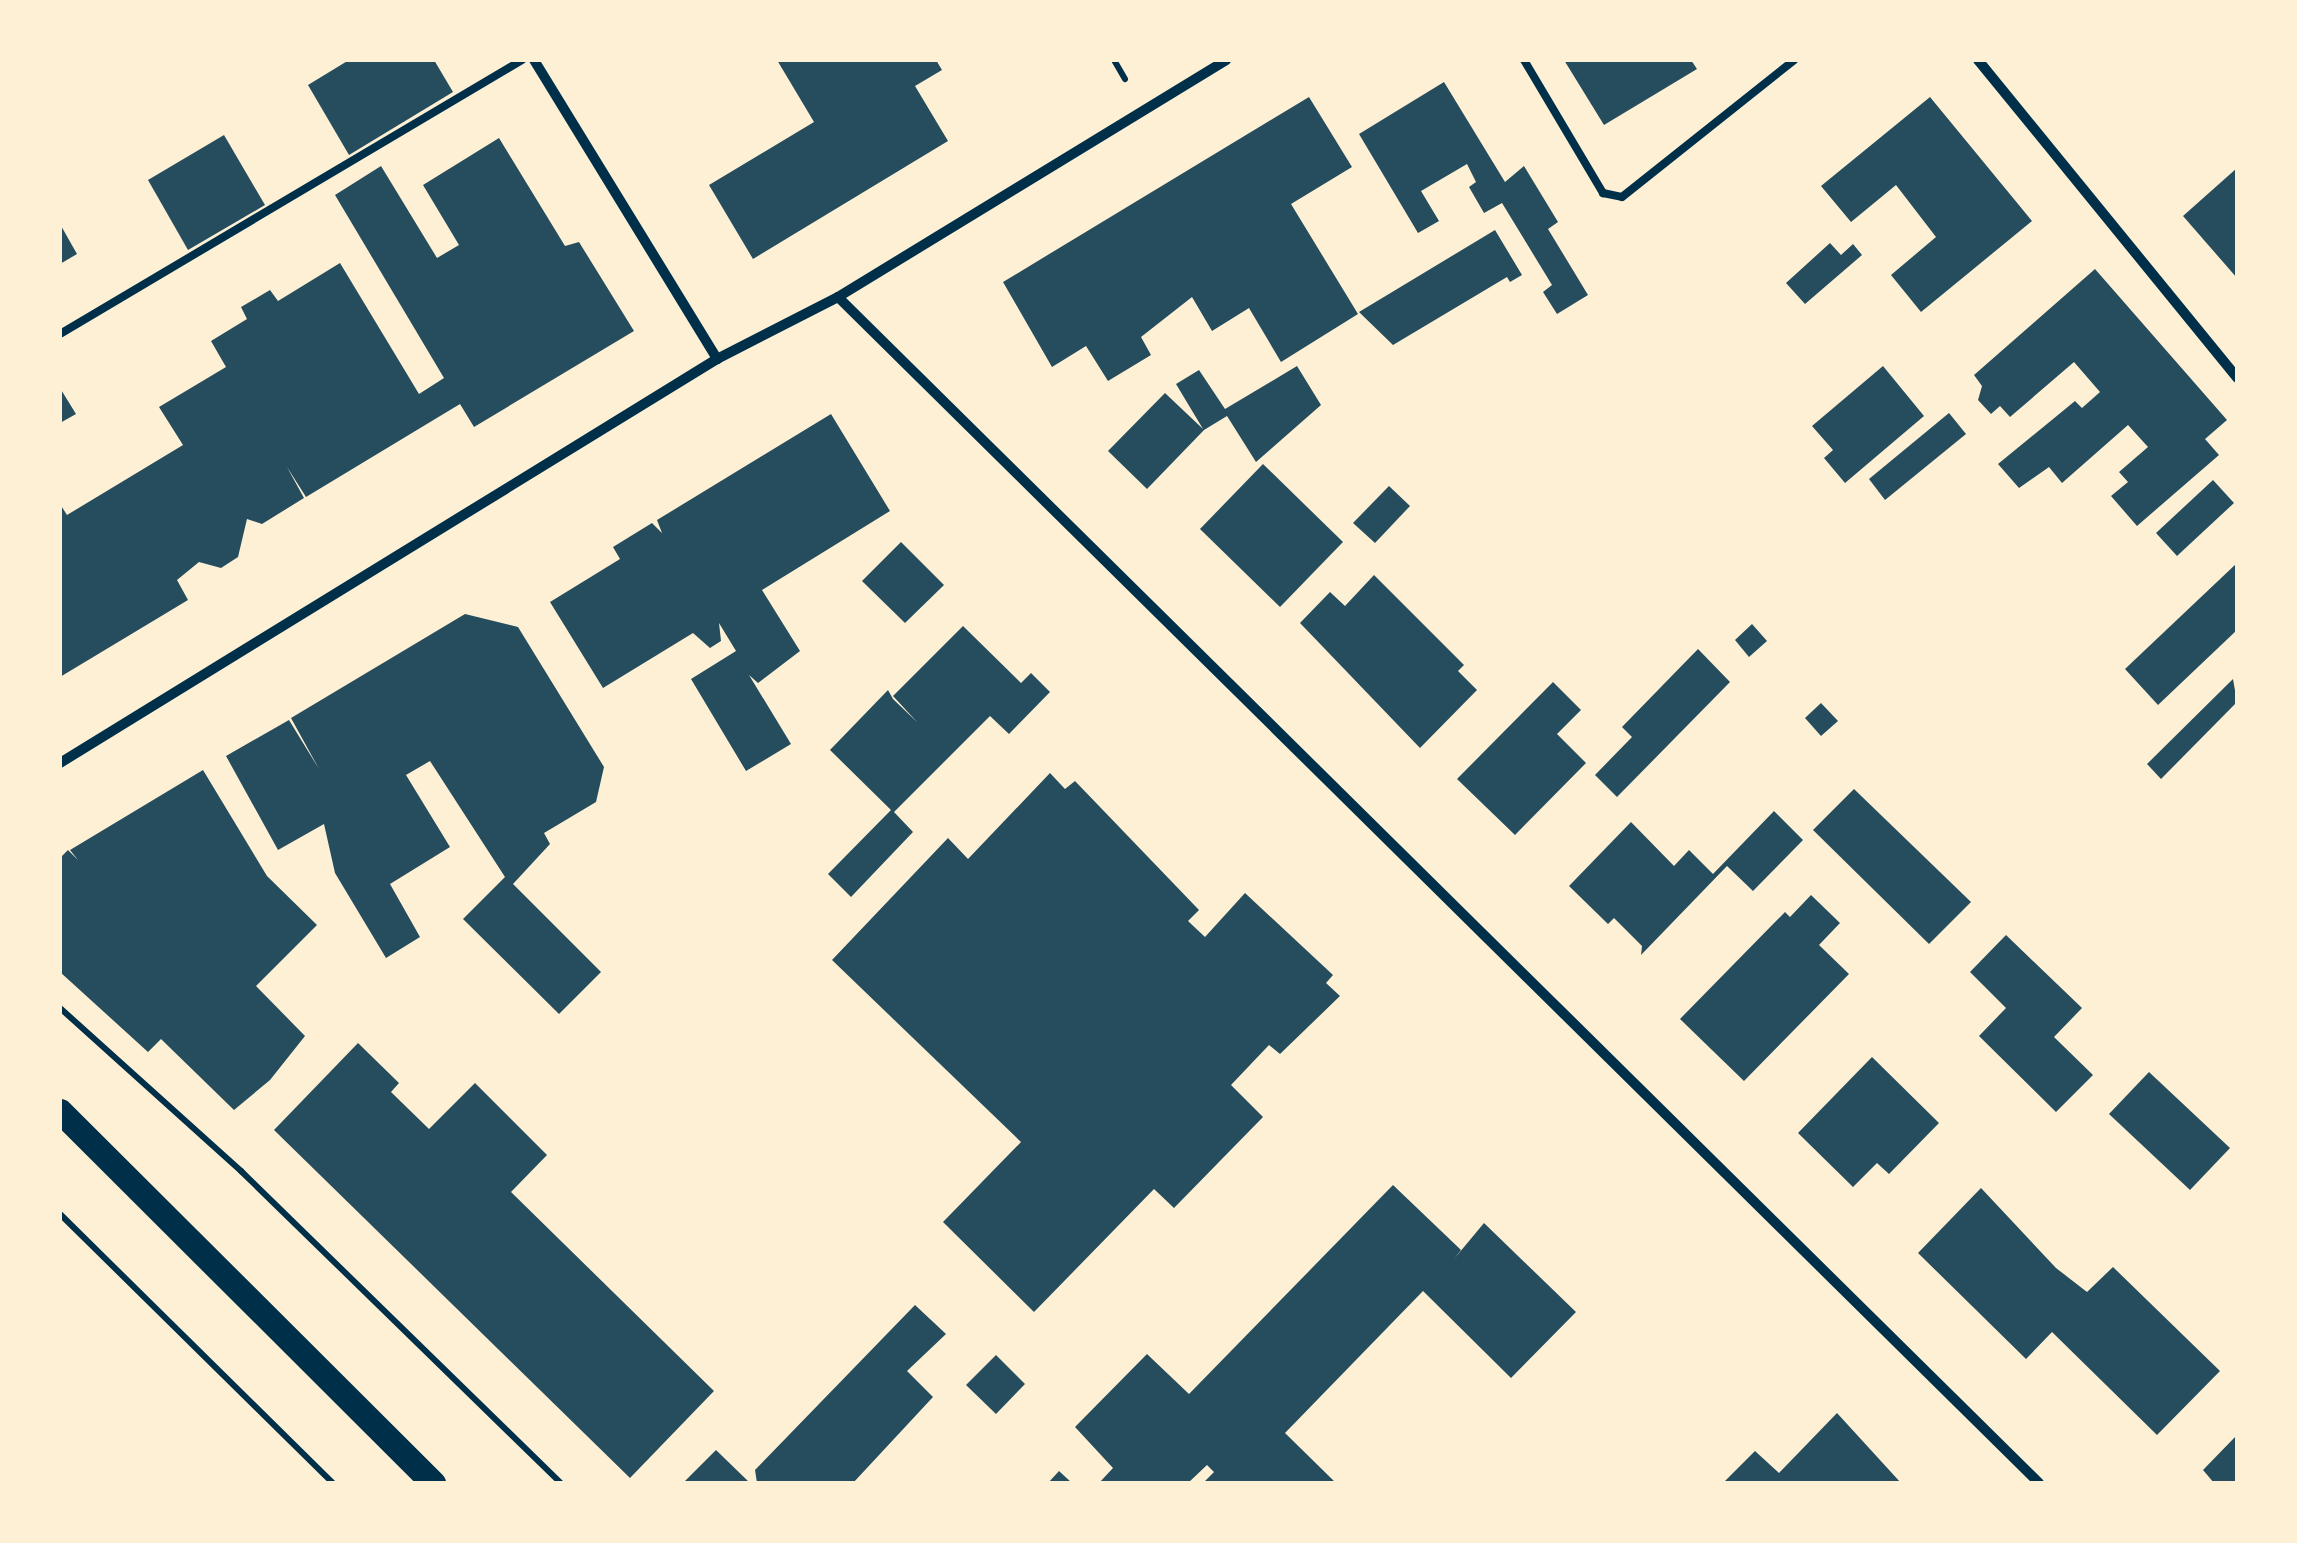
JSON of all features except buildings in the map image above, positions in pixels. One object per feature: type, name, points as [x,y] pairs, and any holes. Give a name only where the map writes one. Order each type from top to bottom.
[{"type":"main road","points":[[60,1111],[433,1483]]},
{"type":"street","points":[[534,60],[718,358]]},
{"type":"street","points":[[60,764],[718,358],[838,297],[1226,60]]},
{"type":"street","points":[[1978,60],[2237,378]]},
{"type":"street","points":[[838,297],[2039,1483]]},
{"type":"lane","points":[[60,334],[522,60]]},
{"type":"lane","points":[[1524,60],[1603,193],[1622,197],[1794,60]]},
{"type":"path","points":[[60,1008],[240,1171],[561,1483]]},
{"type":"path","points":[[60,1214],[332,1483]]}]
